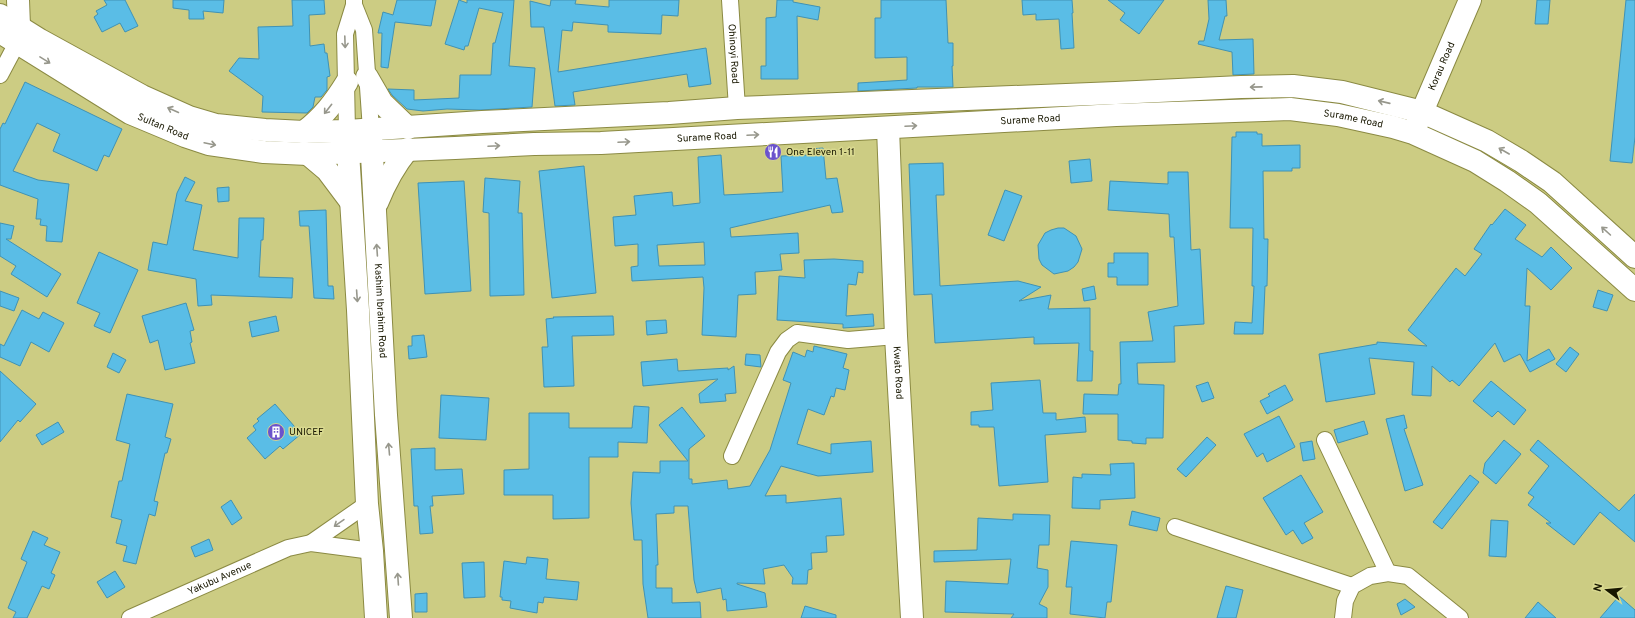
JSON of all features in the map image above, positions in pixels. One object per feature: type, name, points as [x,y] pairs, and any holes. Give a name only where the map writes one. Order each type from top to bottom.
[{"type":"street","points":[[0,75],[12,34],[18,0]]},
{"type":"street","name":"Ohinoyi Road","points":[[730,0],[737,108]]},
{"type":"street","name":"Korau Road","points":[[1413,132],[1470,0]]},
{"type":"street","name":"Kashim Ibrahim Road","points":[[354,2],[364,30],[347,141],[358,318],[366,504],[372,551],[376,618]]},
{"type":"street","name":"Sultan Road","points":[[0,15],[12,34],[130,113],[185,136],[208,144],[264,152],[308,154],[347,141]]},
{"type":"street","name":"Sultan Road","points":[[12,34],[189,117],[216,125],[304,132],[347,141]]},
{"type":"street","points":[[304,132],[323,117],[337,98],[357,80],[408,128]]},
{"type":"street","name":"Kashim Ibrahim Road","points":[[357,80],[372,140],[386,415],[401,618]]},
{"type":"street","points":[[347,141],[372,140],[408,128],[482,122],[669,113],[737,108],[1292,86],[1342,92],[1422,112],[1487,141],[1521,161],[1552,182],[1635,258]]},
{"type":"street","name":"Surame Road","points":[[372,140],[408,149],[455,148],[534,144],[601,143],[1116,115],[1290,109],[1338,115],[1413,132],[1475,162],[1538,203],[1635,290]]},
{"type":"street","name":"Kwato Road","points":[[888,128],[896,336],[912,618]]},
{"type":"street","points":[[375,208],[389,176],[397,162],[408,149]]},
{"type":"street","points":[[308,154],[328,170],[351,202]]},
{"type":"street","points":[[732,456],[778,352],[787,340],[797,333],[848,340],[896,336]]},
{"type":"street","points":[[1325,440],[1388,573]]},
{"type":"street","name":"Yakubu Avenue","points":[[311,543],[366,504]]},
{"type":"street","points":[[1175,527],[1352,586]]},
{"type":"street","name":"Yakubu Avenue","points":[[130,618],[288,548],[311,543],[372,551]]},
{"type":"street","points":[[1343,618],[1345,601],[1352,586],[1370,576],[1388,573],[1408,576],[1460,618]]},
{"type":"building","points":[[104,0],[125,0],[138,26],[125,32],[120,23],[102,32],[94,17],[98,14],[96,11],[107,5]]},
{"type":"building","points":[[173,0],[224,0],[223,13],[203,11],[204,19],[189,19],[189,10],[173,8]]},
{"type":"building","points":[[292,0],[324,0],[325,14],[309,15],[310,46],[324,44],[325,53],[327,53],[330,76],[327,77],[327,90],[321,97],[315,97],[313,107],[307,113],[262,112],[263,96],[229,71],[239,58],[259,59],[258,27],[293,26]]},
{"type":"building","points":[[397,0],[436,0],[431,26],[395,22],[388,68],[381,67],[382,33],[378,33],[383,12],[393,15]]},
{"type":"building","points":[[459,0],[467,3],[467,0],[514,0],[509,66],[535,68],[532,107],[423,111],[407,109],[392,95],[388,89],[414,90],[414,100],[459,98],[460,75],[491,75],[493,43],[495,43],[503,13],[479,8],[468,46],[465,46],[464,50],[445,44]]},
{"type":"building","points":[[551,0],[576,0],[575,4],[609,7],[609,0],[679,0],[678,16],[662,15],[661,34],[608,32],[608,25],[573,22],[572,31],[562,30],[558,72],[706,48],[711,84],[689,87],[687,74],[573,92],[575,105],[555,106],[544,27],[531,27],[530,1],[550,6]]},
{"type":"building","points":[[777,0],[793,0],[793,2],[820,7],[818,20],[797,16],[798,79],[761,79],[761,66],[766,66],[766,18],[776,17]]},
{"type":"building","points":[[881,0],[946,0],[948,43],[953,43],[953,87],[917,87],[858,91],[858,83],[907,80],[907,57],[875,58],[875,18],[881,18]]},
{"type":"building","points":[[1022,0],[1072,0],[1074,48],[1061,49],[1059,19],[1036,20],[1036,14],[1023,15]]},
{"type":"building","points":[[1108,0],[1164,0],[1139,34],[1120,20],[1125,13]]},
{"type":"building","points":[[1208,0],[1226,0],[1227,16],[1225,16],[1219,40],[1253,39],[1254,74],[1233,75],[1232,52],[1198,44],[1199,41],[1204,41],[1209,19]]},
{"type":"building","points":[[1537,0],[1550,0],[1548,24],[1535,24]]},
{"type":"building","points":[[1626,0],[1635,0],[1635,137],[1632,163],[1610,161]]},
{"type":"building","points":[[25,82],[122,129],[109,157],[104,155],[97,171],[53,151],[60,134],[37,123],[13,171],[38,180],[69,184],[62,242],[46,241],[47,226],[40,225],[41,219],[36,219],[38,199],[0,185],[0,129],[3,123],[5,124]]},
{"type":"building","points":[[1236,132],[1257,132],[1257,134],[1262,134],[1262,146],[1300,145],[1300,168],[1292,168],[1292,171],[1263,171],[1264,239],[1268,239],[1267,286],[1265,286],[1263,334],[1234,334],[1235,322],[1252,323],[1254,286],[1252,286],[1253,228],[1230,228],[1232,137],[1236,137]]},
{"type":"building","points":[[823,148],[826,179],[837,178],[843,212],[832,213],[830,205],[730,228],[731,237],[798,233],[799,253],[780,254],[782,270],[755,272],[756,294],[738,295],[736,337],[702,335],[703,277],[632,281],[631,267],[638,266],[638,244],[615,246],[613,217],[636,215],[634,196],[672,192],[673,206],[700,203],[698,157],[721,155],[724,195],[783,192],[781,156],[811,155],[810,149]],"holes":[[[704,242],[705,265],[659,266],[657,245]]]},
{"type":"building","points":[[1090,159],[1092,181],[1071,183],[1069,161]]},
{"type":"building","points":[[943,163],[944,195],[936,195],[940,286],[1018,281],[1041,287],[1019,301],[1051,295],[1048,309],[1090,308],[1090,351],[1093,351],[1092,381],[1077,381],[1079,343],[1034,344],[1034,337],[935,343],[932,294],[914,295],[909,164]]},
{"type":"building","points":[[584,166],[596,293],[552,298],[539,171]]},
{"type":"building","points":[[1168,172],[1188,172],[1191,250],[1200,249],[1204,324],[1174,326],[1175,362],[1137,363],[1138,384],[1164,385],[1163,438],[1146,438],[1146,444],[1132,443],[1132,441],[1118,440],[1118,414],[1083,414],[1084,394],[1118,395],[1119,384],[1121,384],[1120,342],[1153,341],[1148,312],[1178,306],[1174,237],[1170,237],[1169,214],[1108,210],[1110,181],[1168,184]]},
{"type":"building","points":[[185,177],[195,182],[185,201],[202,205],[193,250],[238,258],[239,218],[264,218],[259,277],[293,278],[292,298],[211,295],[212,305],[198,306],[196,279],[148,270],[153,242],[167,245],[177,193]]},
{"type":"building","points":[[485,178],[520,181],[518,213],[522,213],[524,295],[490,296],[489,213],[483,212]]},
{"type":"building","points":[[464,181],[471,291],[425,294],[418,183]]},
{"type":"building","points":[[229,187],[229,201],[218,202],[217,188]]},
{"type":"building","points":[[1005,190],[1022,196],[1004,241],[988,235]]},
{"type":"building","points":[[1505,209],[1526,225],[1515,239],[1542,257],[1551,247],[1572,268],[1551,290],[1527,268],[1525,306],[1530,306],[1527,361],[1549,349],[1555,359],[1530,372],[1520,354],[1504,362],[1495,343],[1459,386],[1452,380],[1450,382],[1432,366],[1431,396],[1412,395],[1414,362],[1369,358],[1375,394],[1326,402],[1319,354],[1377,344],[1377,342],[1427,346],[1408,330],[1456,268],[1465,276],[1482,254],[1474,249],[1491,224],[1492,225]]},
{"type":"building","points":[[326,210],[328,286],[333,286],[334,299],[314,298],[309,226],[300,226],[299,211]]},
{"type":"building","points":[[0,223],[14,226],[11,239],[6,239],[61,274],[47,297],[11,274],[16,266],[0,256]]},
{"type":"building","points":[[1058,228],[1064,228],[1076,236],[1082,249],[1078,262],[1074,267],[1068,271],[1054,274],[1042,265],[1039,259],[1038,245],[1045,233]]},
{"type":"building","points":[[99,252],[138,270],[110,333],[94,326],[100,313],[77,303]]},
{"type":"building","points":[[1114,253],[1148,253],[1148,285],[1117,285],[1117,277],[1108,277],[1108,263],[1114,263]]},
{"type":"building","points":[[834,259],[863,261],[863,273],[858,272],[856,285],[848,284],[846,316],[873,314],[874,326],[843,328],[843,324],[777,320],[779,276],[805,278],[804,260]]},
{"type":"building","points":[[1094,286],[1096,299],[1084,301],[1082,289]]},
{"type":"building","points":[[1598,290],[1613,295],[1607,311],[1593,307]]},
{"type":"building","points":[[0,291],[19,298],[14,311],[0,306]]},
{"type":"building","points":[[186,303],[194,330],[190,331],[192,342],[190,343],[195,363],[165,370],[158,340],[150,343],[142,316]]},
{"type":"building","points":[[22,310],[39,319],[43,312],[64,323],[49,352],[31,342],[20,366],[0,357],[0,344],[4,346]]},
{"type":"building","points":[[276,316],[279,331],[252,337],[249,322]]},
{"type":"building","points":[[613,316],[614,335],[572,336],[574,386],[544,387],[542,347],[548,347],[546,319],[554,318],[553,317]]},
{"type":"building","points":[[666,320],[667,333],[647,335],[646,321]]},
{"type":"building","points":[[424,335],[427,357],[409,359],[408,346],[412,346],[412,336]]},
{"type":"building","points":[[814,346],[847,354],[843,368],[849,370],[845,390],[836,388],[834,397],[831,396],[824,415],[808,409],[797,444],[831,454],[831,444],[871,441],[873,472],[818,476],[781,466],[765,496],[786,495],[786,503],[841,498],[844,535],[826,536],[827,552],[811,553],[812,569],[808,570],[807,584],[792,584],[793,578],[784,565],[763,569],[765,584],[737,584],[765,593],[767,607],[727,611],[726,599],[723,600],[721,588],[697,593],[694,580],[688,506],[674,506],[674,513],[656,514],[658,565],[656,565],[656,588],[672,588],[672,603],[700,602],[701,618],[648,618],[643,584],[642,540],[634,540],[631,503],[633,472],[660,473],[660,461],[688,461],[659,425],[682,407],[705,436],[689,449],[689,479],[692,479],[692,484],[727,480],[728,489],[750,486],[770,450],[791,383],[783,380],[793,352],[805,357],[807,350],[813,352]]},
{"type":"building","points":[[1570,347],[1579,354],[1566,372],[1556,364]]},
{"type":"building","points":[[113,353],[126,360],[119,373],[107,367]]},
{"type":"building","points":[[746,354],[760,355],[761,367],[745,365]]},
{"type":"building","points":[[677,359],[678,371],[728,368],[728,370],[734,366],[736,393],[725,394],[726,401],[700,403],[699,394],[718,379],[643,386],[641,362]]},
{"type":"building","points":[[0,371],[36,404],[20,422],[18,420],[0,442]]},
{"type":"building","points":[[1040,380],[1043,413],[1056,413],[1056,420],[1085,417],[1086,432],[1045,435],[1048,482],[999,486],[994,427],[979,427],[979,425],[971,425],[971,412],[993,410],[991,383]]},
{"type":"building","points":[[1491,381],[1526,410],[1514,425],[1498,411],[1492,417],[1473,401]]},
{"type":"building","points":[[1208,382],[1214,398],[1202,402],[1196,386]]},
{"type":"building","points":[[1285,385],[1293,400],[1267,414],[1260,401],[1270,396],[1268,394]]},
{"type":"building","points":[[127,394],[173,404],[165,437],[171,439],[167,453],[165,453],[154,501],[158,502],[155,516],[149,514],[136,564],[123,561],[127,546],[116,543],[122,520],[111,517],[119,481],[122,481],[130,444],[116,440]]},
{"type":"building","points":[[441,395],[489,398],[486,440],[439,438]]},
{"type":"building","name":"UNICEF","points":[[275,404],[301,434],[283,449],[280,446],[265,459],[247,438],[256,430],[253,426],[259,421],[257,419]]},
{"type":"building","points":[[634,406],[649,407],[647,443],[618,442],[618,457],[589,457],[589,518],[553,519],[553,495],[504,495],[504,470],[529,469],[529,413],[569,413],[569,428],[632,428]]},
{"type":"building","points":[[1404,415],[1407,428],[1404,429],[1423,485],[1405,491],[1386,419]]},
{"type":"building","points":[[1279,416],[1295,447],[1267,462],[1263,453],[1257,457],[1244,434]]},
{"type":"building","points":[[1364,421],[1368,434],[1338,443],[1334,430]]},
{"type":"building","points":[[58,422],[64,432],[42,445],[36,435]]},
{"type":"building","points":[[1207,437],[1216,445],[1186,477],[1177,469]]},
{"type":"building","points":[[1504,440],[1521,454],[1496,484],[1483,473],[1485,463]]},
{"type":"building","points":[[1538,440],[1619,511],[1635,494],[1635,542],[1600,512],[1574,545],[1546,523],[1551,523],[1528,505],[1534,497],[1528,493],[1549,466],[1530,450]]},
{"type":"building","points":[[1312,441],[1315,459],[1303,461],[1300,443]]},
{"type":"building","points":[[435,448],[435,470],[462,469],[464,494],[432,496],[433,506],[430,506],[433,533],[420,534],[418,506],[414,506],[411,449]]},
{"type":"building","points":[[1134,463],[1135,498],[1100,500],[1100,509],[1072,508],[1073,477],[1082,478],[1082,474],[1111,475],[1110,464]]},
{"type":"building","points":[[1301,475],[1323,512],[1304,523],[1313,538],[1302,544],[1293,530],[1286,535],[1263,498]]},
{"type":"building","points":[[1470,475],[1479,482],[1442,529],[1433,522]]},
{"type":"building","points":[[231,500],[242,518],[232,525],[221,507]]},
{"type":"building","points":[[1132,511],[1160,518],[1157,531],[1129,525]]},
{"type":"building","points":[[1013,514],[1050,515],[1049,545],[1039,545],[1037,568],[1048,570],[1048,587],[1039,604],[1047,608],[1047,618],[1011,618],[1014,614],[945,612],[946,581],[1008,584],[1011,559],[934,562],[934,551],[977,550],[978,518],[1013,520]]},
{"type":"building","points":[[1491,520],[1508,521],[1506,557],[1489,556]]},
{"type":"building","points":[[33,531],[48,538],[44,545],[60,552],[51,573],[55,575],[49,589],[42,586],[27,618],[13,618],[16,612],[8,608],[27,562],[21,559]]},
{"type":"building","points":[[209,539],[213,550],[195,557],[191,547]]},
{"type":"building","points":[[1071,541],[1117,545],[1111,602],[1107,602],[1105,618],[1070,614],[1072,587],[1066,587]]},
{"type":"building","points":[[527,557],[548,559],[546,579],[579,582],[577,600],[544,597],[543,603],[538,602],[537,613],[510,608],[511,601],[502,600],[502,597],[500,597],[504,561],[526,564]]},
{"type":"building","points":[[484,562],[485,597],[464,598],[462,563]]},
{"type":"building","points":[[115,571],[125,587],[107,598],[97,582]]},
{"type":"building","points":[[1226,586],[1243,590],[1236,618],[1217,618]]},
{"type":"building","points":[[427,593],[427,612],[415,612],[415,594]]},
{"type":"building","points":[[1619,596],[1635,610],[1635,618],[1600,618]]},
{"type":"building","points":[[1405,599],[1415,607],[1401,615],[1397,604]]},
{"type":"building","points":[[1538,602],[1556,618],[1525,618]]},
{"type":"building","points":[[805,606],[836,615],[836,618],[801,618]]},
{"type":"place","name":"One Eleven 1-11","points":[[773,152]]},
{"type":"place","name":"UNICEF","points":[[276,432]]}]
